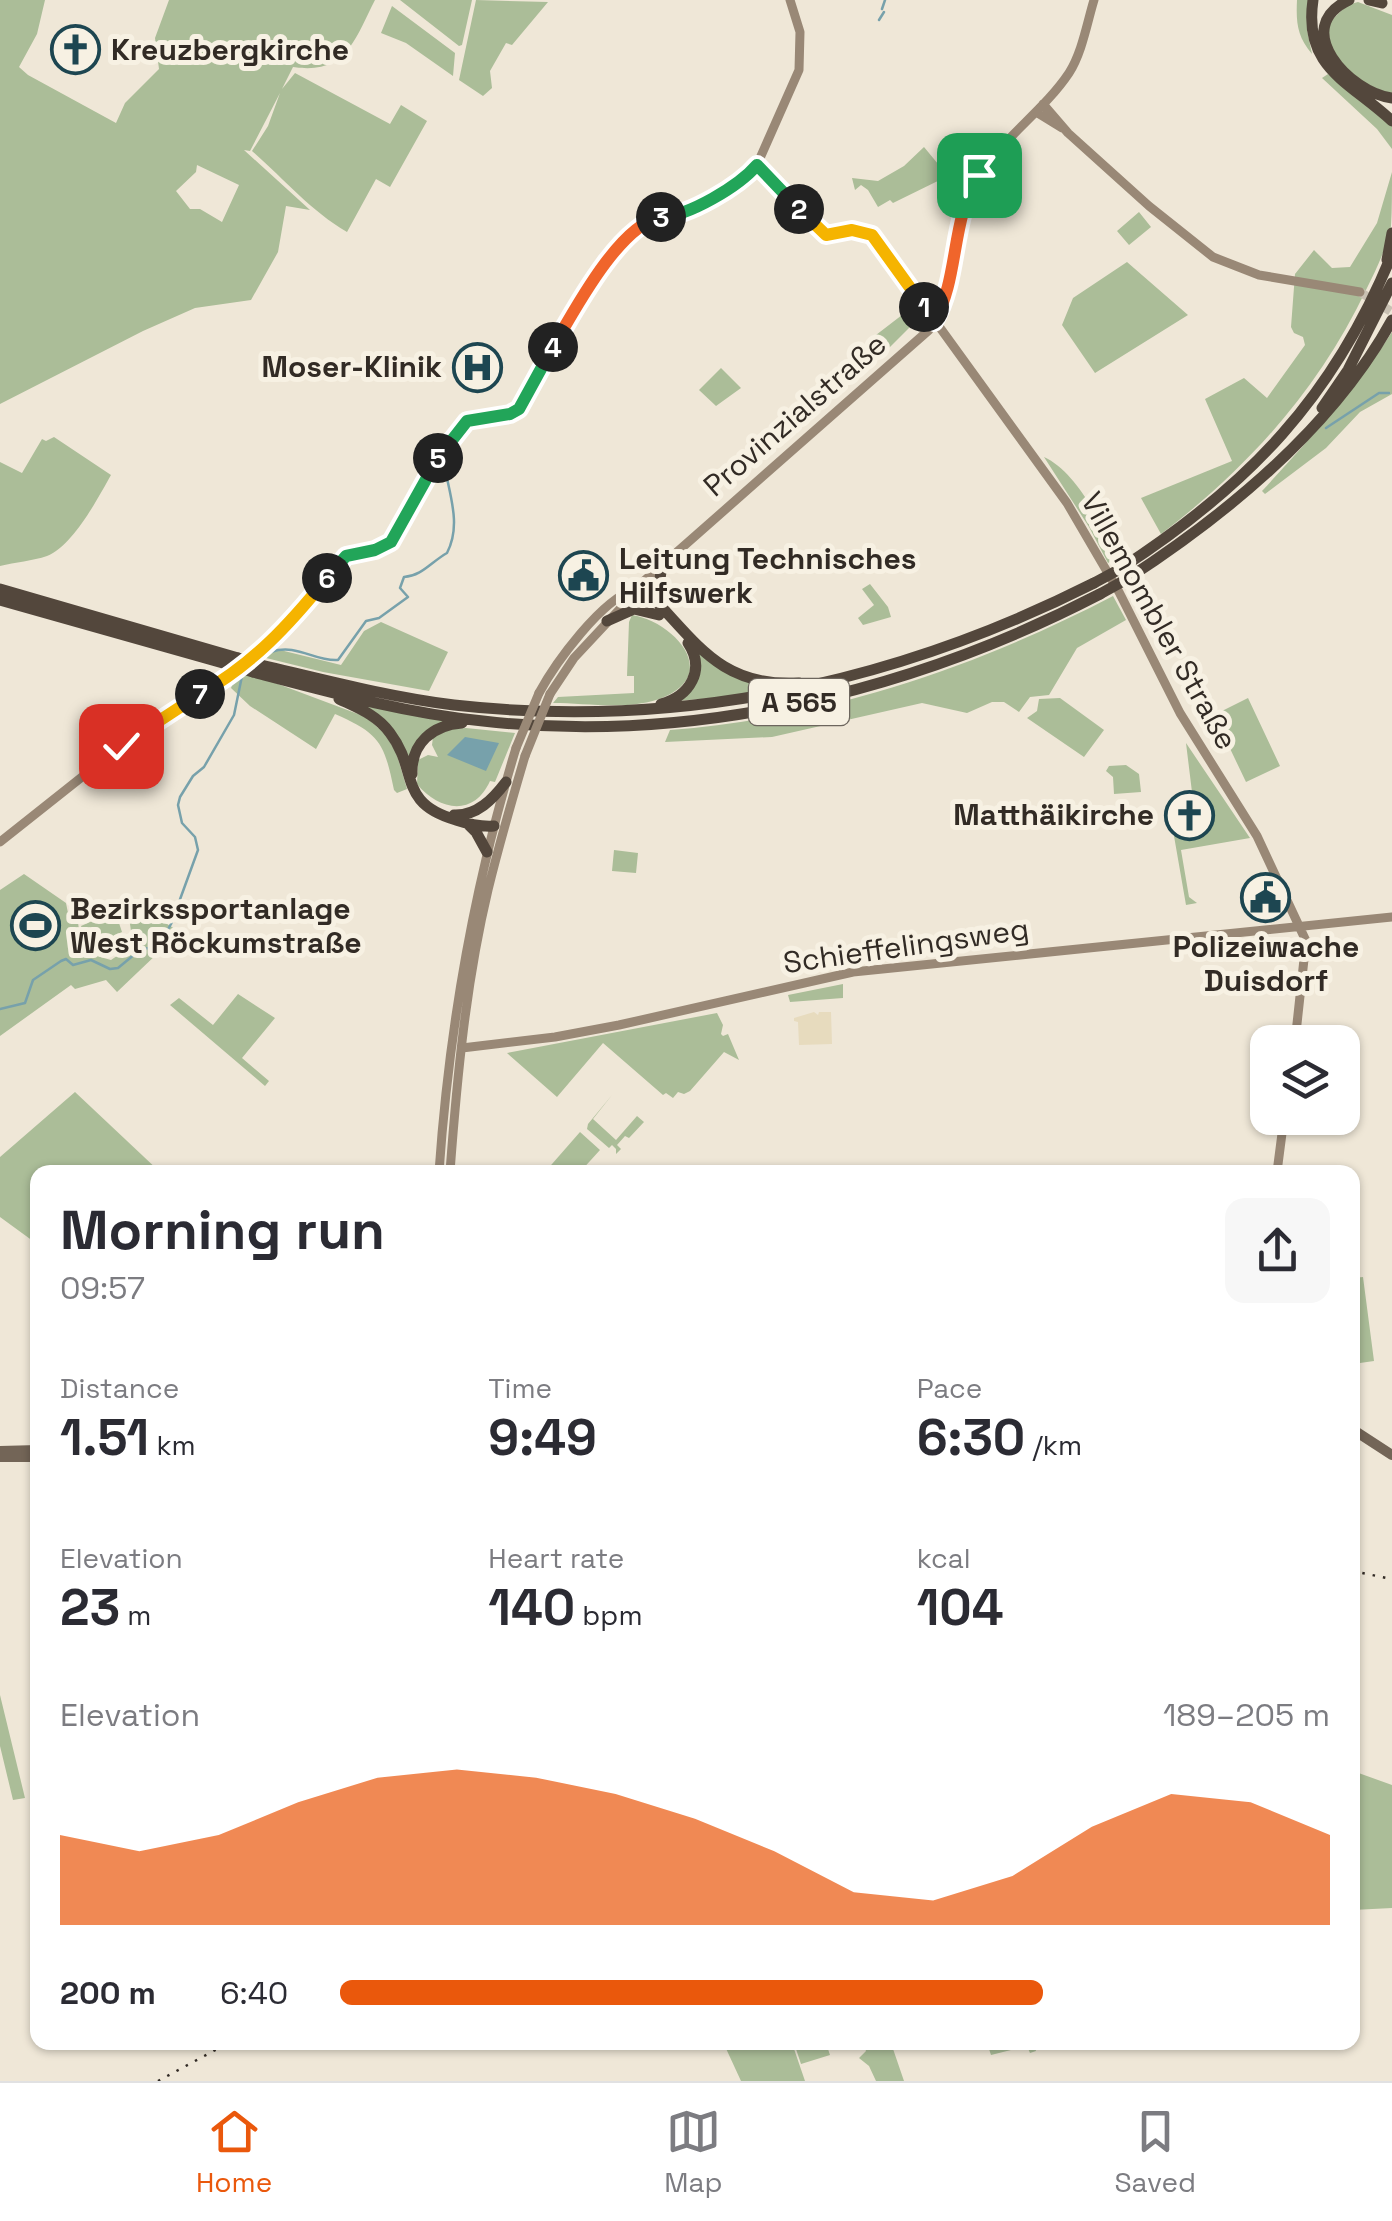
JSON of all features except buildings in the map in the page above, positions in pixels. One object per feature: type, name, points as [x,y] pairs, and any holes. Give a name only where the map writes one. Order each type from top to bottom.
[{"type":"highway","points":[[1313,0],[1311,38],[1319,57],[1392,121]]},
{"type":"highway","points":[[1350,0],[1333,11],[1324,26],[1329,54],[1372,92],[1392,98]]},
{"type":"highway","points":[[1386,270],[1392,234]]},
{"type":"highway","name":"A 565","points":[[1124,574],[1195,519],[1276,442],[1336,364],[1392,254]]},
{"type":"highway","name":"A 565","points":[[257,664],[317,689],[394,707],[480,721],[620,726],[745,714],[831,695],[944,662],[1052,619],[1216,516],[1284,454],[1348,370],[1392,283]]},
{"type":"highway","points":[[1284,454],[1316,425],[1354,381],[1392,320]]},
{"type":"highway","points":[[633,710],[680,697],[696,673],[693,650],[661,612],[658,594],[662,564]]},
{"type":"highway","points":[[637,587],[702,652],[729,672],[756,681],[785,684],[828,681]]},
{"type":"highway","name":"A 565","points":[[0,589],[234,662]]},
{"type":"highway","name":"A 565","points":[[0,600],[234,662],[396,696],[563,712],[726,703],[828,681],[939,650],[1097,589]]},
{"type":"highway","points":[[607,621],[634,609],[661,612]]},
{"type":"highway","points":[[317,689],[369,713],[385,726],[398,746],[417,795],[426,803],[441,812],[500,824]]},
{"type":"highway","points":[[409,776],[414,752],[424,738],[439,727],[480,721]]},
{"type":"highway","points":[[466,819],[506,782]]},
{"type":"highway","points":[[466,819],[488,852]]},
{"type":"main road","points":[[1360,1434],[1392,1455]]},
{"type":"main road","points":[[0,1454],[30,1454]]},
{"type":"street","points":[[0,839],[143,730],[257,664],[342,560],[391,542],[439,456],[462,426],[474,418],[506,415],[519,409],[598,272],[636,229],[647,220],[687,211],[744,178],[757,165],[798,78],[800,32],[790,0]]},
{"type":"street","name":"Provinzialstraße","points":[[544,694],[637,587],[934,322],[945,297],[961,216],[972,187],[1072,69],[1094,0]]},
{"type":"street","points":[[1039,108],[1168,224],[1213,258],[1259,275],[1360,292]]},
{"type":"street","name":"Villemombler Straße","points":[[757,165],[826,235],[852,230],[865,231],[876,238],[1040,465],[1104,565],[1158,671],[1257,836],[1300,925],[1307,950],[1297,1025]]},
{"type":"street","points":[[920,338],[948,341]]},
{"type":"street","name":"Provinzialstraße","points":[[441,1165],[450,1058],[501,840],[506,782],[550,672],[585,628],[637,587]]},
{"type":"street","name":"Provinzialstraße","points":[[451,1165],[468,941],[488,852],[521,752]]},
{"type":"street","name":"Schieffelingsweg","points":[[462,1048],[554,1037],[685,1012],[802,981],[853,972],[1392,917]]},
{"type":"street","points":[[459,1031],[487,1045]]},
{"type":"street","points":[[450,1058],[462,1048]]},
{"type":"street","points":[[1279,1165],[1282,1135]]},
{"type":"green space","points":[[0,0],[45,0],[37,34],[19,67],[116,123],[125,103],[159,69],[155,38],[169,0],[375,0],[346,52],[325,66],[293,67],[282,89],[295,73],[390,124],[401,105],[427,121],[390,187],[376,179],[347,232],[310,205],[252,151],[268,126],[280,93],[250,151],[244,150],[310,210],[286,206],[278,252],[251,300],[195,308],[0,404]],"holes":[[[197,165],[239,185],[222,222],[200,209],[190,209],[176,191],[196,172]]]},
{"type":"green space","points":[[400,0],[472,0],[462,45],[459,46]]},
{"type":"green space","points":[[476,0],[548,2],[512,45],[506,43],[490,71],[492,88],[483,96],[459,80]]},
{"type":"green space","points":[[1297,0],[1308,0],[1307,30],[1312,54],[1298,29]]},
{"type":"green space","points":[[1358,2],[1392,15],[1392,94],[1348,71],[1331,49],[1329,23],[1347,5]]},
{"type":"green space","points":[[392,6],[455,53],[453,76],[406,43],[381,33]]},
{"type":"green space","points":[[1328,74],[1392,126],[1392,149],[1377,129],[1322,78]]},
{"type":"green space","points":[[924,147],[948,176],[878,207],[868,190],[861,185],[855,190],[852,178],[878,181],[904,166]]},
{"type":"green space","points":[[1392,172],[1387,242],[1366,290],[1326,361],[1252,454],[1161,534],[1141,498],[1232,461],[1205,399],[1244,378],[1267,398],[1305,345],[1303,337],[1291,327],[1295,274],[1314,250],[1332,268],[1350,267],[1377,223]]},
{"type":"green space","points":[[1139,212],[1151,227],[1129,245],[1117,231]]},
{"type":"green space","points":[[1127,262],[1188,315],[1095,373],[1062,325],[1073,298]]},
{"type":"green space","points":[[915,305],[920,317],[887,350],[876,335]]},
{"type":"green space","points":[[1392,332],[1392,394],[1360,412],[1326,448],[1265,494],[1262,491],[1347,394]]},
{"type":"green space","points":[[721,368],[741,388],[716,406],[699,390]]},
{"type":"green space","points":[[54,437],[111,475],[84,520],[57,551],[0,566],[0,462],[22,473],[42,439]]},
{"type":"green space","points":[[1044,457],[1078,487],[1116,558],[1108,563]]},
{"type":"green space","points":[[870,584],[891,617],[863,625],[858,618],[874,605],[862,589]]},
{"type":"green space","points":[[1113,596],[1126,620],[1077,648],[1049,695],[1030,697],[1019,712],[1004,702],[992,702],[967,713],[922,703],[772,737],[665,742],[670,730],[785,714],[898,686],[1008,645]]},
{"type":"green space","points":[[632,615],[662,627],[684,649],[689,674],[681,687],[664,697],[638,704],[553,703],[558,697],[634,693],[634,676],[627,676]]},
{"type":"green space","points":[[381,622],[448,652],[429,691],[262,657],[272,648],[341,665],[364,631]]},
{"type":"green space","points":[[693,646],[704,656],[780,686],[737,696],[677,701],[687,693]]},
{"type":"green space","points":[[237,673],[270,681],[366,717],[385,734],[396,752],[407,789],[397,793],[394,790],[383,750],[371,734],[335,714],[316,749],[250,706],[231,688]]},
{"type":"green space","points":[[1060,698],[1104,730],[1084,757],[1027,718],[1037,711],[1039,699]]},
{"type":"green space","points":[[1248,698],[1280,766],[1246,782],[1214,715]]},
{"type":"green space","points":[[363,705],[452,722],[442,724],[409,764]]},
{"type":"green space","points":[[466,728],[515,733],[495,782],[490,781],[475,800],[456,806],[435,800],[417,784],[418,760],[428,755],[438,757],[433,737]]},
{"type":"green space","points":[[1186,743],[1250,838],[1181,850],[1189,897],[1197,903],[1186,905],[1174,836],[1204,828],[1199,792],[1192,792]]},
{"type":"green space","points":[[1126,765],[1139,774],[1141,792],[1114,794],[1113,777],[1106,771],[1109,766]]},
{"type":"green space","points":[[614,850],[638,853],[636,873],[612,871]]},
{"type":"green space","points":[[24,874],[66,903],[68,913],[77,915],[82,952],[111,960],[133,945],[128,910],[132,909],[180,932],[117,992],[106,980],[75,989],[71,985],[0,1036],[0,890]]},
{"type":"green space","points":[[115,911],[122,932],[88,947],[81,926]]},
{"type":"green space","points":[[843,984],[843,998],[790,1002],[788,995]]},
{"type":"green space","points":[[238,994],[275,1018],[242,1058],[269,1081],[265,1086],[170,1005],[179,998],[213,1025]]},
{"type":"green space","points":[[717,1013],[723,1025],[721,1034],[728,1034],[739,1060],[724,1052],[690,1091],[678,1092],[673,1098],[663,1095],[603,1043],[557,1097],[507,1053]]},
{"type":"green space","points":[[75,1092],[153,1165],[30,1165],[30,1239],[0,1217],[0,1157]]},
{"type":"green space","points":[[612,1095],[593,1119],[616,1140],[637,1116],[644,1122],[617,1145],[621,1149],[616,1154],[612,1145],[609,1148],[587,1129],[588,1124]]},
{"type":"green space","points":[[580,1132],[600,1150],[586,1165],[551,1165]]},
{"type":"green space","points":[[1363,1277],[1374,1361],[1360,1363]]},
{"type":"green space","points":[[0,1695],[25,1798],[13,1800],[0,1746]]},
{"type":"green space","points":[[1360,1774],[1392,1785],[1392,1908],[1360,1910]]},
{"type":"green space","points":[[727,2050],[794,2050],[805,2081],[741,2081]]},
{"type":"green space","points":[[796,2050],[828,2050],[830,2055],[801,2064]]},
{"type":"green space","points":[[893,2050],[904,2081],[876,2081],[869,2066],[859,2058],[866,2051]]},
{"type":"shaded area","points":[[831,1012],[832,1044],[799,1045],[798,1022],[794,1018]]},
{"type":"water","points":[[465,737],[499,743],[486,771],[447,755]]},
{"type":"waterway","points":[[882,9],[885,0]]},
{"type":"waterway","points":[[879,20],[884,12]]},
{"type":"waterway","points":[[1326,428],[1379,393],[1389,393]]},
{"type":"waterway","points":[[271,652],[298,651],[338,660],[366,621],[379,618],[408,597],[400,588],[404,577],[421,571],[447,553],[454,531],[444,463]]},
{"type":"waterway","points":[[0,1009],[25,1003],[33,980],[61,961],[66,959],[73,965],[91,960],[110,969],[118,968],[141,949],[161,942],[198,850],[195,837],[182,823],[180,797],[204,767],[234,715],[242,676]]},
{"type":"tunnel","points":[[1360,292],[1392,312]]},
{"type":"railway","points":[[1360,1573],[1392,1579]]},
{"type":"railway","points":[[158,2081],[215,2050]]},
{"type":"place","name":"Kreuzbergkirche","points":[[76,50]]},
{"type":"place","name":"Moser-Klinik","points":[[477,367]]},
{"type":"place","name":"Leitung Technisches Hilfswerk","points":[[584,576]]},
{"type":"place","name":"Matthäikirche","points":[[1189,815]]},
{"type":"place","name":"Polizeiwache Duisdorf","points":[[1266,898]]},
{"type":"place","name":"Bezirkssportanlage West Röckumstraße","points":[[35,926]]},
{"type":"route","points":[[121,746],[257,656],[346,556],[391,542],[456,432],[474,418],[510,414],[522,406],[598,272],[644,222],[687,211],[744,178],[757,165],[826,235],[860,230],[876,238],[934,322],[945,297],[961,216],[979,175]]}]
